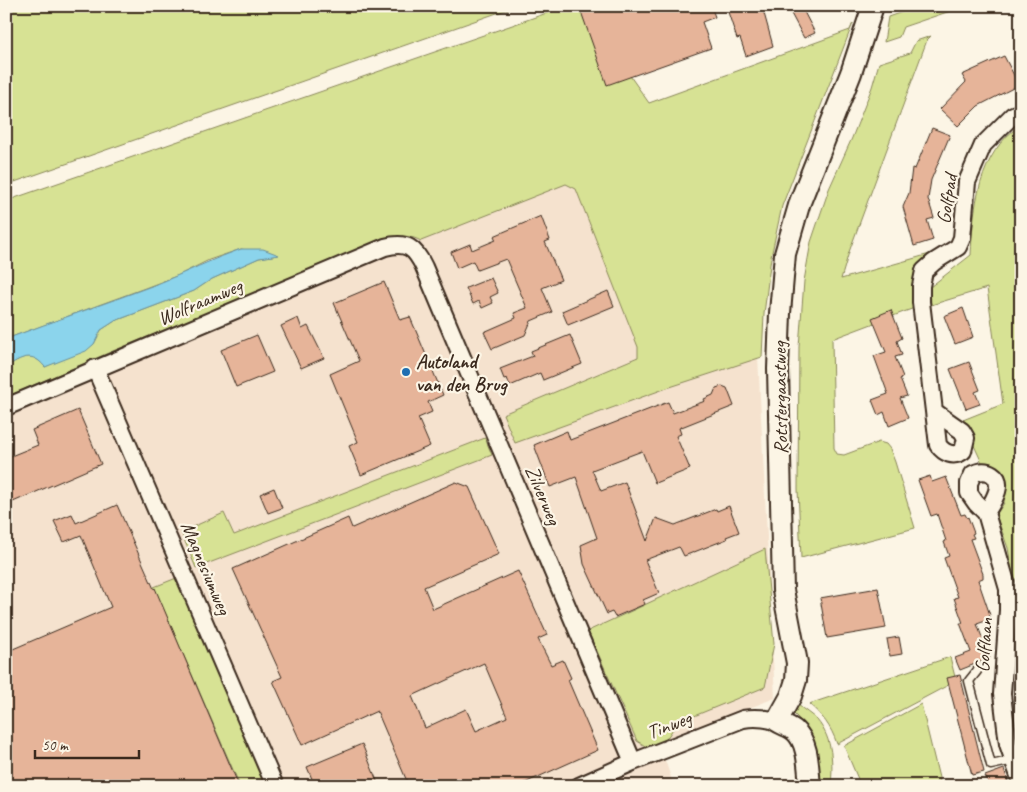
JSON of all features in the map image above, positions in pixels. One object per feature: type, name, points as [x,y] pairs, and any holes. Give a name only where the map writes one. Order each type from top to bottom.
[{"type":"street","name":"Rotstergaastweg","points":[[777,722],[791,696],[796,680],[797,663],[784,590],[778,370],[785,254],[800,202],[852,73],[873,6]]},
{"type":"street","name":"Golfpad","points":[[935,412],[921,302],[920,286],[924,271],[934,262],[958,247],[962,238],[967,182],[983,145],[1013,115],[1021,112]]},
{"type":"street","name":"Wolfraamweg","points":[[6,407],[385,247],[400,244],[410,248]]},
{"type":"street","name":"Zilverweg","points":[[410,248],[418,255],[424,267],[633,762]]},
{"type":"street","name":"Magnesiumweg","points":[[95,368],[275,786]]},
{"type":"street","name":"Golflaan","points":[[986,513],[1008,589],[1002,694],[1008,744],[1021,782]]},
{"type":"street","name":"Tinweg","points":[[579,786],[633,762],[743,719],[754,717],[766,718],[777,722]]},
{"type":"street","points":[[777,722],[795,731],[801,738],[810,786]]},
{"type":"lane","points":[[978,671],[969,681],[991,766],[1014,760]]},
{"type":"shaded area","points":[[568,181],[758,356],[775,698],[659,743],[674,786],[6,786],[6,392],[383,237],[427,235]]},
{"type":"green space","points":[[6,6],[517,6],[6,185]]},
{"type":"green space","points":[[567,6],[581,6],[649,103],[850,30],[853,23],[782,206],[771,257],[764,314],[762,357],[667,388],[515,443],[503,414],[638,357],[638,347],[576,189],[566,184],[421,241],[403,236],[374,244],[6,397],[6,367],[17,360],[26,357],[36,358],[45,367],[94,344],[101,330],[115,321],[194,291],[212,279],[259,258],[278,255],[241,249],[209,260],[179,275],[6,339],[6,201]]},
{"type":"green space","points":[[919,6],[965,6],[903,27],[899,37],[884,42],[888,17]]},
{"type":"green space","points":[[931,36],[927,40],[849,252],[841,279],[951,248],[915,275],[917,307],[832,339],[834,448],[837,454],[844,455],[879,442],[886,444],[895,462],[915,528],[801,558],[798,489],[799,347],[804,281],[811,242],[829,189],[852,138],[872,87],[879,63],[910,53],[916,41]]},
{"type":"green space","points":[[1021,125],[1021,612],[1019,612],[1008,548],[996,515],[1004,503],[1005,489],[984,467],[971,439],[970,430],[963,420],[1003,404],[987,288],[931,305],[930,287],[971,255],[976,201],[987,166],[995,150],[1007,136]]},
{"type":"green space","points":[[485,438],[492,455],[196,568],[181,532],[224,513],[234,535]]},
{"type":"green space","points":[[765,549],[774,644],[765,687],[677,723],[663,744],[652,750],[637,741],[588,631]]},
{"type":"green space","points":[[179,577],[267,786],[240,786],[154,587]]},
{"type":"green space","points":[[950,657],[956,681],[837,744],[826,721],[809,704]]},
{"type":"green space","points":[[921,704],[941,786],[861,786],[844,746]]},
{"type":"green space","points":[[798,705],[817,720],[826,735],[832,760],[831,786],[820,786],[813,745],[804,724],[793,713]]},
{"type":"water","points":[[241,249],[263,249],[279,255],[259,258],[212,279],[194,291],[115,321],[101,330],[94,344],[86,351],[45,367],[36,359],[27,357],[6,367],[6,339],[157,284]]},
{"type":"building","points":[[579,6],[711,6],[715,17],[702,22],[711,48],[607,85]]},
{"type":"building","points":[[747,6],[762,6],[773,46],[746,56],[740,38],[737,39],[728,12]]},
{"type":"building","points":[[787,6],[801,6],[815,33],[804,38]]},
{"type":"building","points":[[1004,56],[1019,85],[978,106],[958,126],[940,109],[966,82],[962,75]]},
{"type":"building","points":[[932,128],[950,135],[931,180],[928,199],[934,218],[927,220],[933,240],[914,246],[903,207],[909,193],[912,168],[915,169]]},
{"type":"building","points":[[541,216],[550,240],[545,242],[561,280],[542,288],[552,312],[531,321],[525,335],[492,349],[484,332],[516,318],[514,313],[527,308],[506,259],[477,270],[473,261],[457,268],[451,252],[470,244],[472,250],[496,240],[494,236]]},
{"type":"building","points":[[491,278],[498,293],[490,297],[493,303],[482,308],[479,301],[473,304],[466,288]]},
{"type":"building","points":[[384,282],[400,320],[410,317],[443,395],[428,402],[432,412],[418,418],[430,446],[361,475],[349,446],[358,442],[330,374],[359,361],[334,303]]},
{"type":"building","points":[[608,291],[614,306],[568,325],[562,311]]},
{"type":"building","points":[[963,308],[973,337],[955,344],[944,316]]},
{"type":"building","points":[[891,310],[902,338],[897,341],[902,355],[895,357],[903,377],[900,379],[907,396],[900,398],[908,418],[889,426],[884,412],[878,415],[872,400],[888,394],[874,356],[886,352],[872,318]]},
{"type":"building","points":[[298,318],[302,329],[308,326],[324,358],[301,368],[281,326]]},
{"type":"building","points":[[257,335],[273,372],[236,387],[221,350]]},
{"type":"building","points":[[570,335],[582,364],[543,380],[540,373],[510,386],[507,378],[504,379],[500,369],[533,356],[531,351]]},
{"type":"building","points":[[969,362],[980,390],[975,392],[980,404],[966,409],[950,369]]},
{"type":"building","points":[[722,386],[727,388],[734,406],[679,428],[681,434],[676,436],[690,469],[655,483],[642,451],[592,470],[601,491],[625,482],[647,541],[656,518],[675,525],[729,506],[739,532],[726,537],[727,539],[684,556],[679,547],[645,560],[659,593],[643,600],[645,604],[615,617],[612,612],[607,614],[584,564],[581,545],[597,538],[576,477],[550,487],[534,445],[567,431],[570,440],[668,402],[673,413],[705,401],[704,399],[713,395],[716,388]]},
{"type":"building","points":[[78,410],[101,464],[6,505],[6,458],[38,445],[32,430]]},
{"type":"building","points":[[930,476],[932,482],[946,477],[961,515],[965,514],[968,517],[974,533],[972,534],[974,538],[970,539],[983,574],[983,578],[978,580],[991,619],[977,624],[990,658],[960,670],[955,658],[971,652],[960,623],[963,623],[954,598],[958,597],[944,558],[949,556],[944,542],[946,541],[937,514],[931,516],[918,480]]},
{"type":"building","points":[[456,482],[469,487],[499,554],[424,587],[433,609],[518,571],[547,635],[538,639],[551,665],[563,660],[571,678],[568,680],[598,750],[518,786],[409,786],[377,711],[302,745],[273,681],[282,677],[233,569],[348,518],[352,528]],"holes":[[[484,663],[507,717],[476,731],[466,709],[425,728],[412,696]]]},
{"type":"building","points":[[274,488],[282,508],[268,513],[260,494]]},
{"type":"building","points":[[117,505],[155,588],[239,786],[6,786],[6,652],[111,607],[81,535],[64,542],[54,521],[72,514],[76,523]]},
{"type":"building","points":[[878,588],[886,628],[827,638],[820,598]]},
{"type":"building","points":[[899,637],[902,654],[890,656],[887,639]]},
{"type":"building","points":[[960,675],[984,772],[972,775],[947,678]]},
{"type":"building","points":[[362,744],[379,786],[315,786],[307,767]]},
{"type":"building","points":[[1004,769],[1008,781],[996,786],[990,786],[985,776]]},
{"type":"place","name":"Autoland van den Brug","points":[[406,372]]}]
